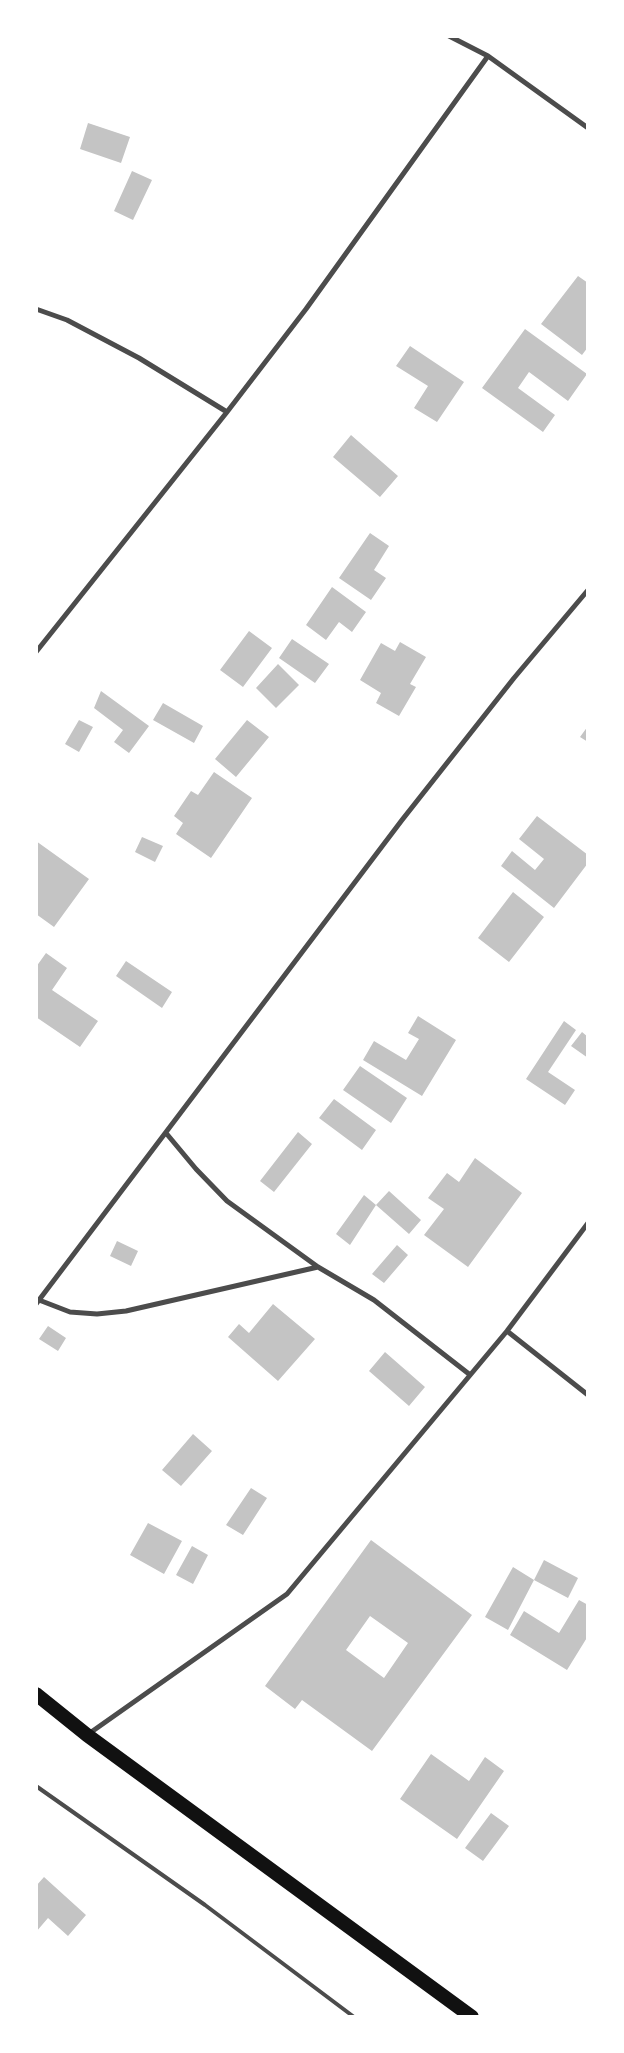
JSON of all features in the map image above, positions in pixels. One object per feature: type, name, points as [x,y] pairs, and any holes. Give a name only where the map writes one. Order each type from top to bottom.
[{"type":"highway","points":[[36,1694],[87,1735],[472,2017]]},
{"type":"street","points":[[449,36],[488,56],[588,128]]},
{"type":"street","points":[[36,652],[227,412],[306,309],[488,56]]},
{"type":"street","points":[[36,309],[67,320],[139,358],[227,412]]},
{"type":"street","points":[[318,1267],[126,1311],[97,1314],[70,1312],[38,1302],[402,820],[514,678],[588,590]]},
{"type":"street","points":[[166,1132],[196,1169],[227,1201],[318,1267],[374,1300],[470,1374]]},
{"type":"street","points":[[87,1735],[287,1594],[507,1331],[588,1223]]},
{"type":"street","points":[[507,1331],[588,1395]]},
{"type":"lane","points":[[36,1786],[205,1905],[354,2017]]},
{"type":"building","points":[[88,123],[130,137],[121,163],[80,149]]},
{"type":"building","points":[[132,171],[152,180],[133,220],[114,211]]},
{"type":"building","points":[[578,276],[588,283],[588,347],[582,355],[541,324]]},
{"type":"building","points":[[525,329],[587,374],[568,401],[529,372],[518,388],[555,415],[543,432],[482,388]]},
{"type":"building","points":[[410,346],[464,382],[437,422],[414,408],[428,386],[396,366]]},
{"type":"building","points":[[351,435],[398,476],[380,497],[333,457]]},
{"type":"building","points":[[370,533],[389,546],[374,570],[386,578],[371,600],[339,578]]},
{"type":"building","points":[[332,587],[366,612],[352,632],[339,622],[326,640],[306,625]]},
{"type":"building","points":[[249,631],[272,648],[243,687],[220,670]]},
{"type":"building","points":[[292,639],[329,664],[315,683],[279,658]]},
{"type":"building","points":[[400,642],[426,657],[410,684],[416,687],[399,716],[376,703],[381,693],[360,680],[381,643],[395,651]]},
{"type":"building","points":[[278,664],[299,685],[276,708],[256,688]]},
{"type":"building","points":[[101,691],[149,726],[129,753],[114,742],[123,730],[94,708]]},
{"type":"building","points":[[163,703],[203,726],[194,743],[153,720]]},
{"type":"building","points":[[79,720],[93,727],[79,752],[65,744]]},
{"type":"building","points":[[247,720],[269,737],[236,777],[215,759]]},
{"type":"building","points":[[588,726],[588,742],[580,737]]},
{"type":"building","points":[[214,772],[252,798],[211,858],[176,834],[183,823],[174,816],[191,791],[198,795]]},
{"type":"building","points":[[537,816],[588,855],[588,863],[554,908],[501,866],[512,851],[535,870],[544,859],[519,839]]},
{"type":"building","points":[[142,837],[163,846],[155,862],[135,852]]},
{"type":"building","points":[[36,841],[89,879],[54,927],[36,914]]},
{"type":"building","points":[[513,892],[544,917],[509,962],[478,938]]},
{"type":"building","points":[[46,953],[67,968],[52,990],[98,1021],[80,1047],[36,1017],[36,967]]},
{"type":"building","points":[[126,961],[172,992],[162,1008],[116,976]]},
{"type":"building","points":[[418,1016],[456,1040],[422,1096],[363,1060],[374,1041],[406,1060],[419,1039],[408,1033]]},
{"type":"building","points":[[564,1021],[576,1030],[548,1072],[575,1090],[565,1105],[526,1079]]},
{"type":"building","points":[[582,1032],[588,1037],[588,1058],[571,1046]]},
{"type":"building","points":[[360,1066],[407,1098],[391,1123],[343,1090]]},
{"type":"building","points":[[334,1099],[376,1130],[362,1150],[319,1118]]},
{"type":"building","points":[[298,1132],[312,1144],[274,1192],[260,1181]]},
{"type":"building","points":[[475,1158],[522,1193],[468,1267],[424,1235],[444,1209],[428,1198],[447,1173],[459,1182]]},
{"type":"building","points":[[389,1191],[421,1220],[409,1234],[376,1205]]},
{"type":"building","points":[[364,1195],[376,1205],[350,1245],[336,1234]]},
{"type":"building","points":[[117,1241],[138,1251],[131,1266],[110,1256]]},
{"type":"building","points":[[397,1245],[408,1255],[384,1283],[372,1274]]},
{"type":"building","points":[[273,1304],[315,1339],[278,1381],[228,1337],[239,1324],[249,1333]]},
{"type":"building","points":[[48,1326],[66,1338],[58,1351],[39,1339]]},
{"type":"building","points":[[385,1352],[425,1387],[409,1406],[369,1371]]},
{"type":"building","points":[[193,1434],[212,1451],[181,1486],[162,1470]]},
{"type":"building","points":[[251,1488],[267,1498],[243,1535],[226,1525]]},
{"type":"building","points":[[148,1523],[182,1541],[164,1574],[130,1555]]},
{"type":"building","points":[[371,1540],[472,1615],[372,1751],[302,1700],[295,1709],[265,1686]],"holes":[[[370,1616],[408,1643],[384,1678],[346,1650]]]},
{"type":"building","points":[[192,1546],[208,1555],[193,1584],[176,1575]]},
{"type":"building","points":[[544,1560],[578,1578],[568,1598],[534,1580]]},
{"type":"building","points":[[513,1567],[534,1580],[508,1630],[485,1617]]},
{"type":"building","points":[[579,1600],[588,1605],[588,1636],[567,1670],[510,1635],[524,1611],[559,1633]]},
{"type":"building","points":[[431,1754],[469,1781],[485,1757],[504,1771],[457,1839],[400,1799]]},
{"type":"building","points":[[491,1813],[509,1826],[483,1861],[465,1848]]},
{"type":"building","points":[[44,1877],[86,1915],[68,1936],[48,1918],[36,1932],[36,1886]]}]
